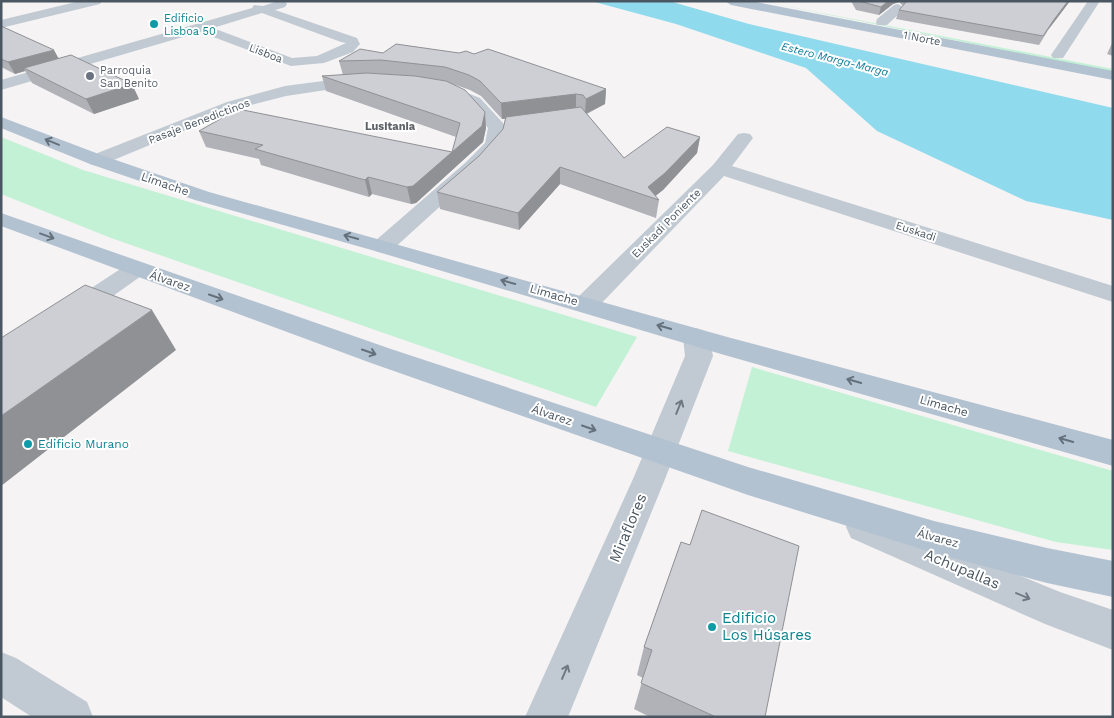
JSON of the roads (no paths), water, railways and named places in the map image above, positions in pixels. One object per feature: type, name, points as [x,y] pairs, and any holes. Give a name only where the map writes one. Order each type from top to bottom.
[{"type":"main road","name":"1 Norte","points":[[772,1],[1113,66]]},
{"type":"main road","name":"1 Norte","points":[[735,2],[1113,76]]},
{"type":"main road","name":"Limache","points":[[1,122],[97,160],[202,196],[383,246],[696,337],[1113,453]]},
{"type":"main road","name":"Álvarez","points":[[1,219],[136,269],[660,452],[786,494],[957,543],[1071,572],[1113,579]]},
{"type":"street","points":[[1,24],[96,1]]},
{"type":"street","points":[[1058,55],[1094,1]]},
{"type":"street","points":[[244,4],[262,10]]},
{"type":"street","points":[[1,85],[281,4]]},
{"type":"street","points":[[882,22],[898,8]]},
{"type":"street","name":"Lisboa","points":[[200,27],[291,62],[319,60],[348,49],[353,44],[352,41],[262,10]]},
{"type":"street","name":"Pasaje Benedictinos","points":[[97,160],[233,105],[295,90],[376,80]]},
{"type":"street","points":[[383,246],[477,161],[494,144],[506,125],[474,101],[442,88]]},
{"type":"street","name":"Euskadi Poniente","points":[[586,304],[720,169],[744,138]]},
{"type":"street","name":"Euskadi","points":[[720,169],[1113,294]]},
{"type":"street","points":[[50,327],[136,269]]},
{"type":"street","name":"Miraflores","points":[[546,717],[660,452],[699,356],[696,337]]},
{"type":"street","name":"Achupallas","points":[[786,494],[1060,611],[1113,630]]},
{"type":"street","points":[[1,673],[72,717]]},
{"type":"water","name":"Estero Marga-Marga","points":[[591,1],[669,1],[749,24],[1113,108],[1113,220],[1026,201],[877,131],[806,68],[676,24]]},
{"type":"place","name":"Edificio Lisboa 50","points":[[154,24]]},
{"type":"place","name":"Parroquia San Benito","points":[[90,76]]},
{"type":"place","name":"Edificio Murano","points":[[28,444]]},
{"type":"place","name":"Edificio Los Húsares","points":[[712,627]]},
{"type":"district","name":"Lusitania","points":[[390,126]]}]
